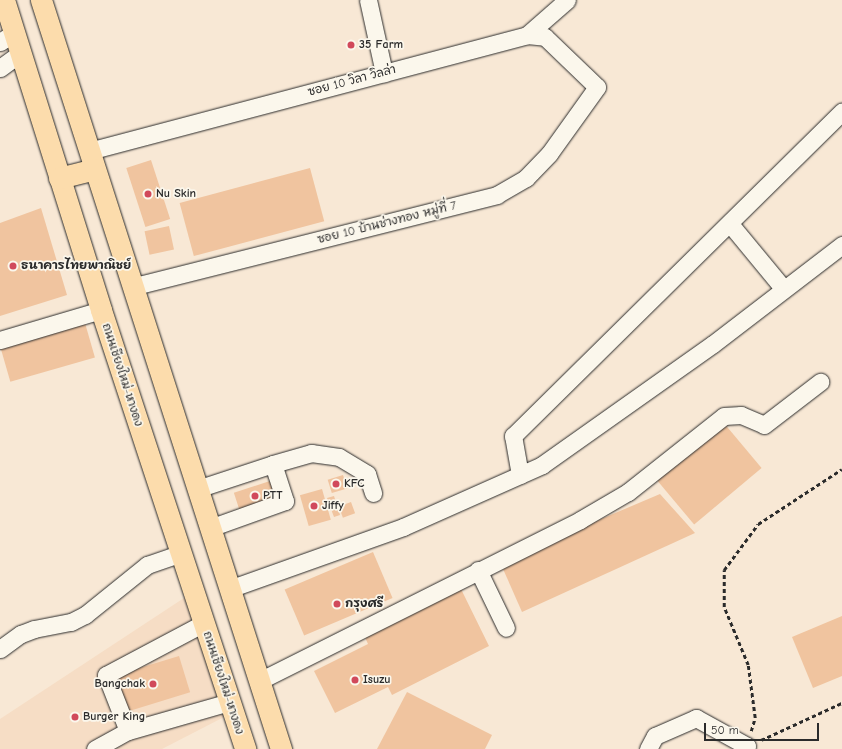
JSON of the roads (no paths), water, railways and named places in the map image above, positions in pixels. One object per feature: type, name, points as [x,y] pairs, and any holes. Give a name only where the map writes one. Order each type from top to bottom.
[{"type":"main road","name":"ถนนเชียงใหม่-หางดง","points":[[4,0],[7,37],[21,53],[101,310],[245,749]]},
{"type":"main road","points":[[41,0],[281,749]]},
{"type":"main road","points":[[59,178],[92,160]]},
{"type":"street","points":[[368,0],[384,73]]},
{"type":"street","points":[[527,35],[567,0]]},
{"type":"street","name":"ซอย 10 วิลา วิลล่า","points":[[92,160],[384,73],[527,35],[545,37],[597,87]]},
{"type":"street","points":[[0,68],[21,53]]},
{"type":"street","name":"ซอย 10 บ้านช่างทอง หมู่ที่ 7","points":[[132,287],[497,194],[526,178],[549,154],[597,87]]},
{"type":"street","points":[[520,475],[514,436],[842,112]]},
{"type":"street","points":[[730,224],[783,288]]},
{"type":"street","points":[[229,589],[404,527],[542,465],[714,344],[783,288],[842,245]]},
{"type":"street","points":[[0,340],[101,310]]},
{"type":"street","points":[[259,681],[580,520],[628,492],[724,416],[741,415],[764,426],[820,382]]},
{"type":"street","points":[[197,489],[311,453],[339,457],[367,474],[373,492]]},
{"type":"street","points":[[210,528],[285,501],[273,464]]},
{"type":"street","points":[[0,649],[21,634],[34,629],[71,622],[85,615],[147,565],[181,553]]},
{"type":"street","points":[[478,570],[506,628]]},
{"type":"street","points":[[128,731],[106,675],[204,623]]},
{"type":"street","points":[[95,749],[128,731],[229,702]]},
{"type":"street","points":[[648,749],[656,736],[696,718],[746,748]]},
{"type":"place","name":"35 Farm","points":[[351,45]]},
{"type":"place","name":"Nu Skin","points":[[148,194]]},
{"type":"place","name":"ธนาคารไทยพาณิชย์","points":[[13,266]]},
{"type":"place","name":"KFC","points":[[336,484]]},
{"type":"place","name":"PTT","points":[[255,496]]},
{"type":"place","name":"Jiffy","points":[[314,506]]},
{"type":"place","name":"กรุงศรี","points":[[337,604]]},
{"type":"place","name":"Isuzu","points":[[355,680]]},
{"type":"place","name":"Bangchak","points":[[153,684]]},
{"type":"place","name":"Burger King","points":[[75,717]]}]
